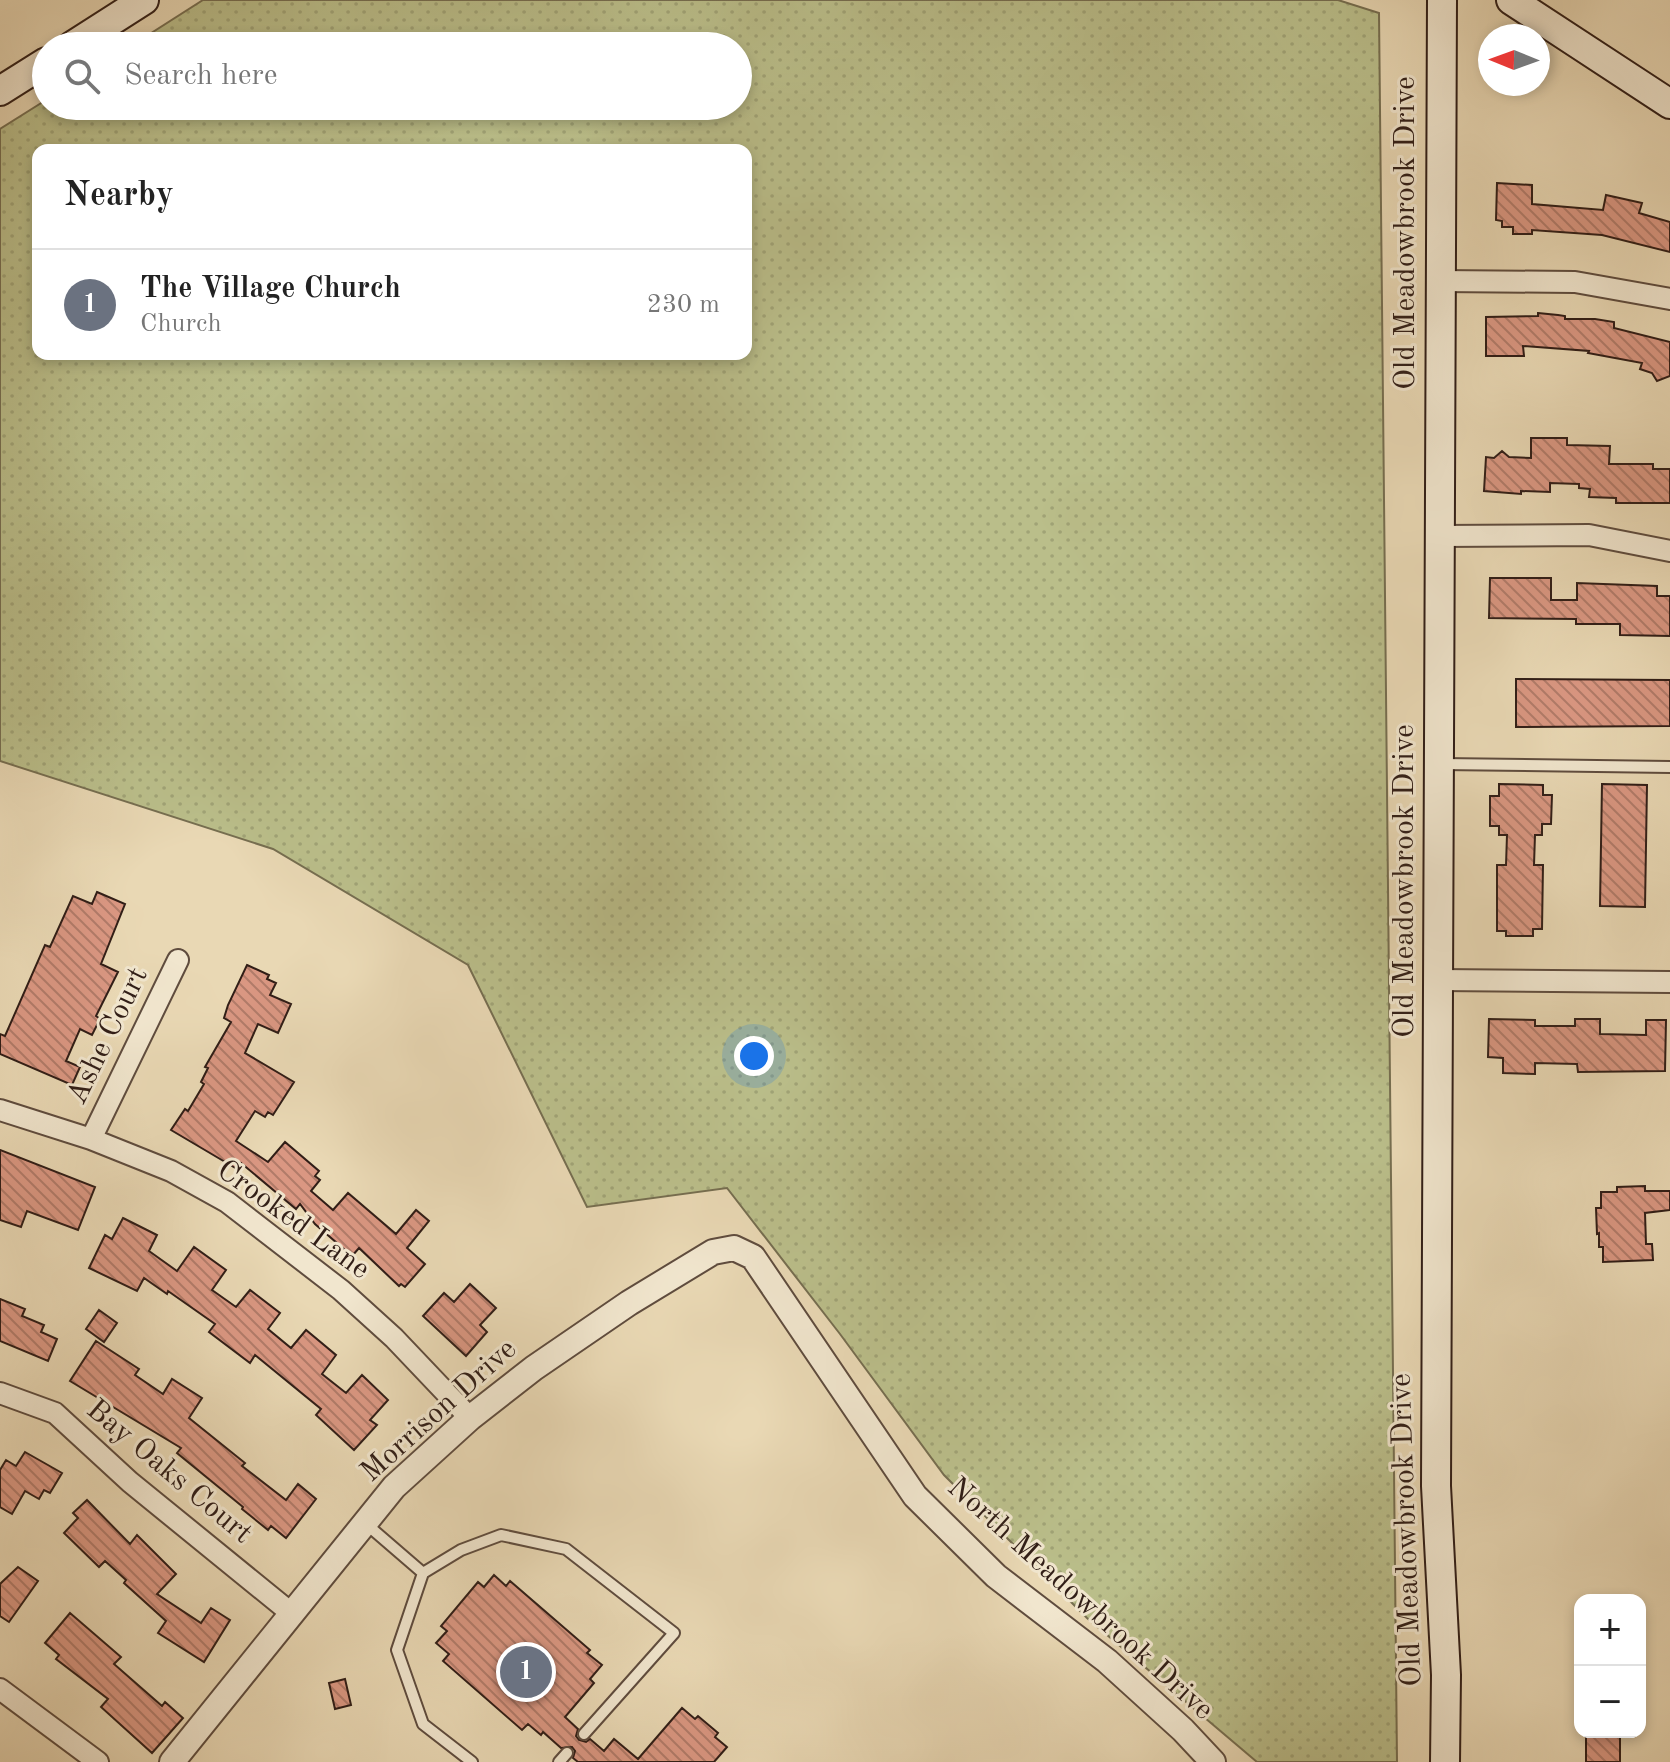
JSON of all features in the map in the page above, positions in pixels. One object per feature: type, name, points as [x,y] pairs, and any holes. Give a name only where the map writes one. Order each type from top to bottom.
[{"type":"main road","points":[[94,32],[144,0]]},
{"type":"main road","name":"Old Meadowbrook Drive","points":[[1442,0],[1436,1486],[1446,1675],[1445,1762]]},
{"type":"main road","points":[[1511,0],[1670,104]]},
{"type":"main road","points":[[0,91],[32,71]]},
{"type":"street","points":[[1440,281],[1575,282],[1670,299]]},
{"type":"street","points":[[1440,536],[1589,535],[1670,551]]},
{"type":"street","name":"Ashe Court","points":[[91,1139],[178,960]]},
{"type":"street","points":[[1439,980],[1670,982]]},
{"type":"street","name":"Crooked Lane","points":[[0,1110],[91,1139],[171,1171],[227,1202],[341,1290],[394,1338],[470,1418]]},
{"type":"street","name":"Morrison Drive","points":[[172,1762],[394,1487],[470,1418],[534,1368],[641,1296],[713,1252],[739,1250]]},
{"type":"street","name":"North Meadowbrook Drive","points":[[739,1250],[753,1257],[915,1496],[996,1576],[1107,1661],[1183,1730],[1213,1762]]},
{"type":"street","name":"Bay Oaks Court","points":[[0,1393],[55,1413],[130,1482],[291,1613]]},
{"type":"street","points":[[0,1689],[98,1762]]},
{"type":"lane","points":[[1439,764],[1670,767]]},
{"type":"lane","points":[[365,1523],[423,1573]]},
{"type":"lane","points":[[470,1761],[423,1724],[397,1650],[423,1573],[461,1550],[501,1535],[566,1549],[674,1633],[584,1734]]},
{"type":"lane","points":[[559,1762],[567,1753]]},
{"type":"green space","points":[[203,0],[1338,0],[1379,13],[1397,1762],[1257,1762],[1087,1618],[944,1475],[727,1188],[587,1207],[468,965],[273,849],[0,761],[0,129],[32,109],[32,120],[752,120],[752,32],[153,32]]},
{"type":"building","points":[[1497,183],[1532,185],[1532,204],[1603,210],[1606,195],[1642,203],[1639,213],[1670,222],[1670,252],[1602,235],[1532,230],[1532,234],[1513,234],[1513,227],[1502,227],[1502,221],[1496,220]]},
{"type":"building","points":[[1538,313],[1565,316],[1565,319],[1614,322],[1614,328],[1670,342],[1670,376],[1657,381],[1652,373],[1640,369],[1642,363],[1589,351],[1523,346],[1524,356],[1486,356],[1486,317],[1538,316]]},
{"type":"building","points":[[1531,438],[1567,438],[1567,445],[1610,446],[1609,464],[1653,464],[1653,469],[1670,469],[1670,503],[1616,503],[1616,498],[1589,497],[1590,489],[1579,488],[1579,484],[1550,483],[1550,492],[1521,491],[1521,494],[1484,491],[1486,457],[1494,458],[1502,451],[1509,457],[1531,458]]},
{"type":"building","points":[[1490,578],[1551,578],[1551,600],[1577,600],[1577,583],[1657,586],[1657,596],[1670,596],[1670,636],[1620,635],[1620,624],[1576,624],[1576,619],[1489,618]]},
{"type":"building","points":[[1516,679],[1670,680],[1670,726],[1516,727]]},
{"type":"building","points":[[1499,784],[1543,785],[1543,795],[1552,795],[1551,824],[1542,824],[1542,835],[1535,835],[1534,865],[1543,865],[1542,929],[1533,929],[1533,936],[1506,936],[1506,931],[1497,931],[1497,865],[1506,865],[1507,835],[1499,835],[1499,826],[1490,826],[1490,796],[1499,796]]},
{"type":"building","points":[[1602,784],[1647,785],[1645,907],[1600,906]]},
{"type":"building","points":[[97,892],[125,904],[101,964],[118,972],[96,1016],[100,1019],[92,1035],[80,1029],[66,1061],[80,1067],[72,1085],[0,1054],[0,1034],[5,1036],[45,945],[50,947],[73,896],[92,904]]},
{"type":"building","points":[[247,965],[269,975],[267,979],[276,983],[270,995],[291,1004],[278,1033],[258,1024],[245,1053],[294,1082],[273,1115],[268,1112],[265,1117],[255,1111],[236,1141],[268,1162],[285,1142],[319,1171],[315,1176],[320,1180],[311,1191],[333,1210],[348,1193],[396,1234],[416,1210],[429,1221],[407,1248],[425,1264],[405,1287],[399,1286],[359,1248],[352,1256],[315,1224],[300,1204],[296,1209],[241,1163],[237,1169],[171,1130],[185,1109],[188,1111],[204,1084],[201,1082],[208,1068],[205,1067],[231,1022],[224,1018]]},
{"type":"building","points":[[1489,1019],[1535,1020],[1535,1026],[1575,1026],[1575,1019],[1600,1019],[1600,1034],[1646,1035],[1646,1020],[1666,1020],[1665,1071],[1578,1072],[1577,1064],[1535,1063],[1535,1074],[1503,1073],[1503,1058],[1488,1057]]},
{"type":"building","points":[[0,1150],[95,1187],[78,1230],[27,1211],[21,1227],[0,1220]]},
{"type":"building","points":[[1645,1186],[1645,1191],[1670,1191],[1670,1210],[1645,1213],[1646,1244],[1652,1244],[1653,1260],[1603,1262],[1596,1208],[1601,1208],[1601,1192],[1617,1192],[1617,1187]]},
{"type":"building","points":[[123,1218],[157,1235],[149,1251],[177,1271],[194,1247],[226,1270],[212,1290],[236,1307],[250,1290],[280,1313],[268,1329],[291,1348],[306,1330],[336,1355],[322,1374],[346,1393],[362,1375],[388,1400],[370,1420],[377,1425],[354,1450],[316,1415],[321,1409],[255,1355],[250,1363],[209,1332],[215,1324],[168,1291],[167,1294],[144,1278],[137,1291],[89,1268],[105,1235],[112,1239]]},
{"type":"building","points":[[470,1284],[496,1308],[480,1325],[487,1332],[466,1356],[423,1316],[444,1293],[454,1302]]},
{"type":"building","points":[[0,1299],[25,1309],[22,1316],[44,1325],[41,1332],[57,1339],[48,1361],[0,1341]]},
{"type":"building","points":[[99,1310],[117,1323],[104,1342],[86,1329]]},
{"type":"building","points":[[96,1341],[139,1369],[135,1375],[163,1394],[172,1379],[202,1398],[189,1418],[245,1463],[242,1466],[286,1500],[298,1484],[316,1499],[286,1538],[271,1526],[268,1530],[242,1509],[177,1453],[181,1448],[70,1381]]},
{"type":"building","points":[[25,1452],[62,1473],[50,1493],[44,1490],[39,1499],[25,1491],[12,1514],[0,1507],[0,1470],[6,1460],[16,1466]]},
{"type":"building","points":[[87,1500],[130,1544],[137,1535],[176,1574],[157,1594],[201,1623],[211,1608],[230,1620],[204,1662],[158,1633],[166,1621],[105,1561],[99,1567],[64,1533],[78,1518],[73,1513]]},
{"type":"building","points":[[18,1567],[38,1581],[9,1622],[0,1616],[0,1584]]},
{"type":"building","points":[[494,1575],[506,1586],[510,1581],[590,1650],[587,1653],[602,1665],[590,1679],[594,1683],[565,1717],[578,1729],[576,1736],[579,1740],[586,1742],[590,1739],[604,1751],[614,1739],[638,1759],[682,1708],[695,1719],[698,1716],[718,1733],[715,1737],[727,1747],[714,1762],[578,1762],[573,1758],[575,1751],[572,1747],[561,1748],[528,1724],[522,1730],[443,1661],[449,1654],[436,1643],[447,1631],[441,1626],[478,1582],[484,1587]]},
{"type":"building","points":[[70,1613],[121,1657],[114,1664],[162,1706],[165,1702],[183,1718],[152,1753],[101,1707],[108,1699],[56,1659],[59,1655],[45,1643]]},
{"type":"building","points":[[345,1679],[351,1705],[335,1709],[329,1683]]},
{"type":"building","points":[[1586,1738],[1620,1738],[1620,1762],[1586,1762]]},
{"type":"place","name":"The Village Church","points":[[526,1672]]}]
